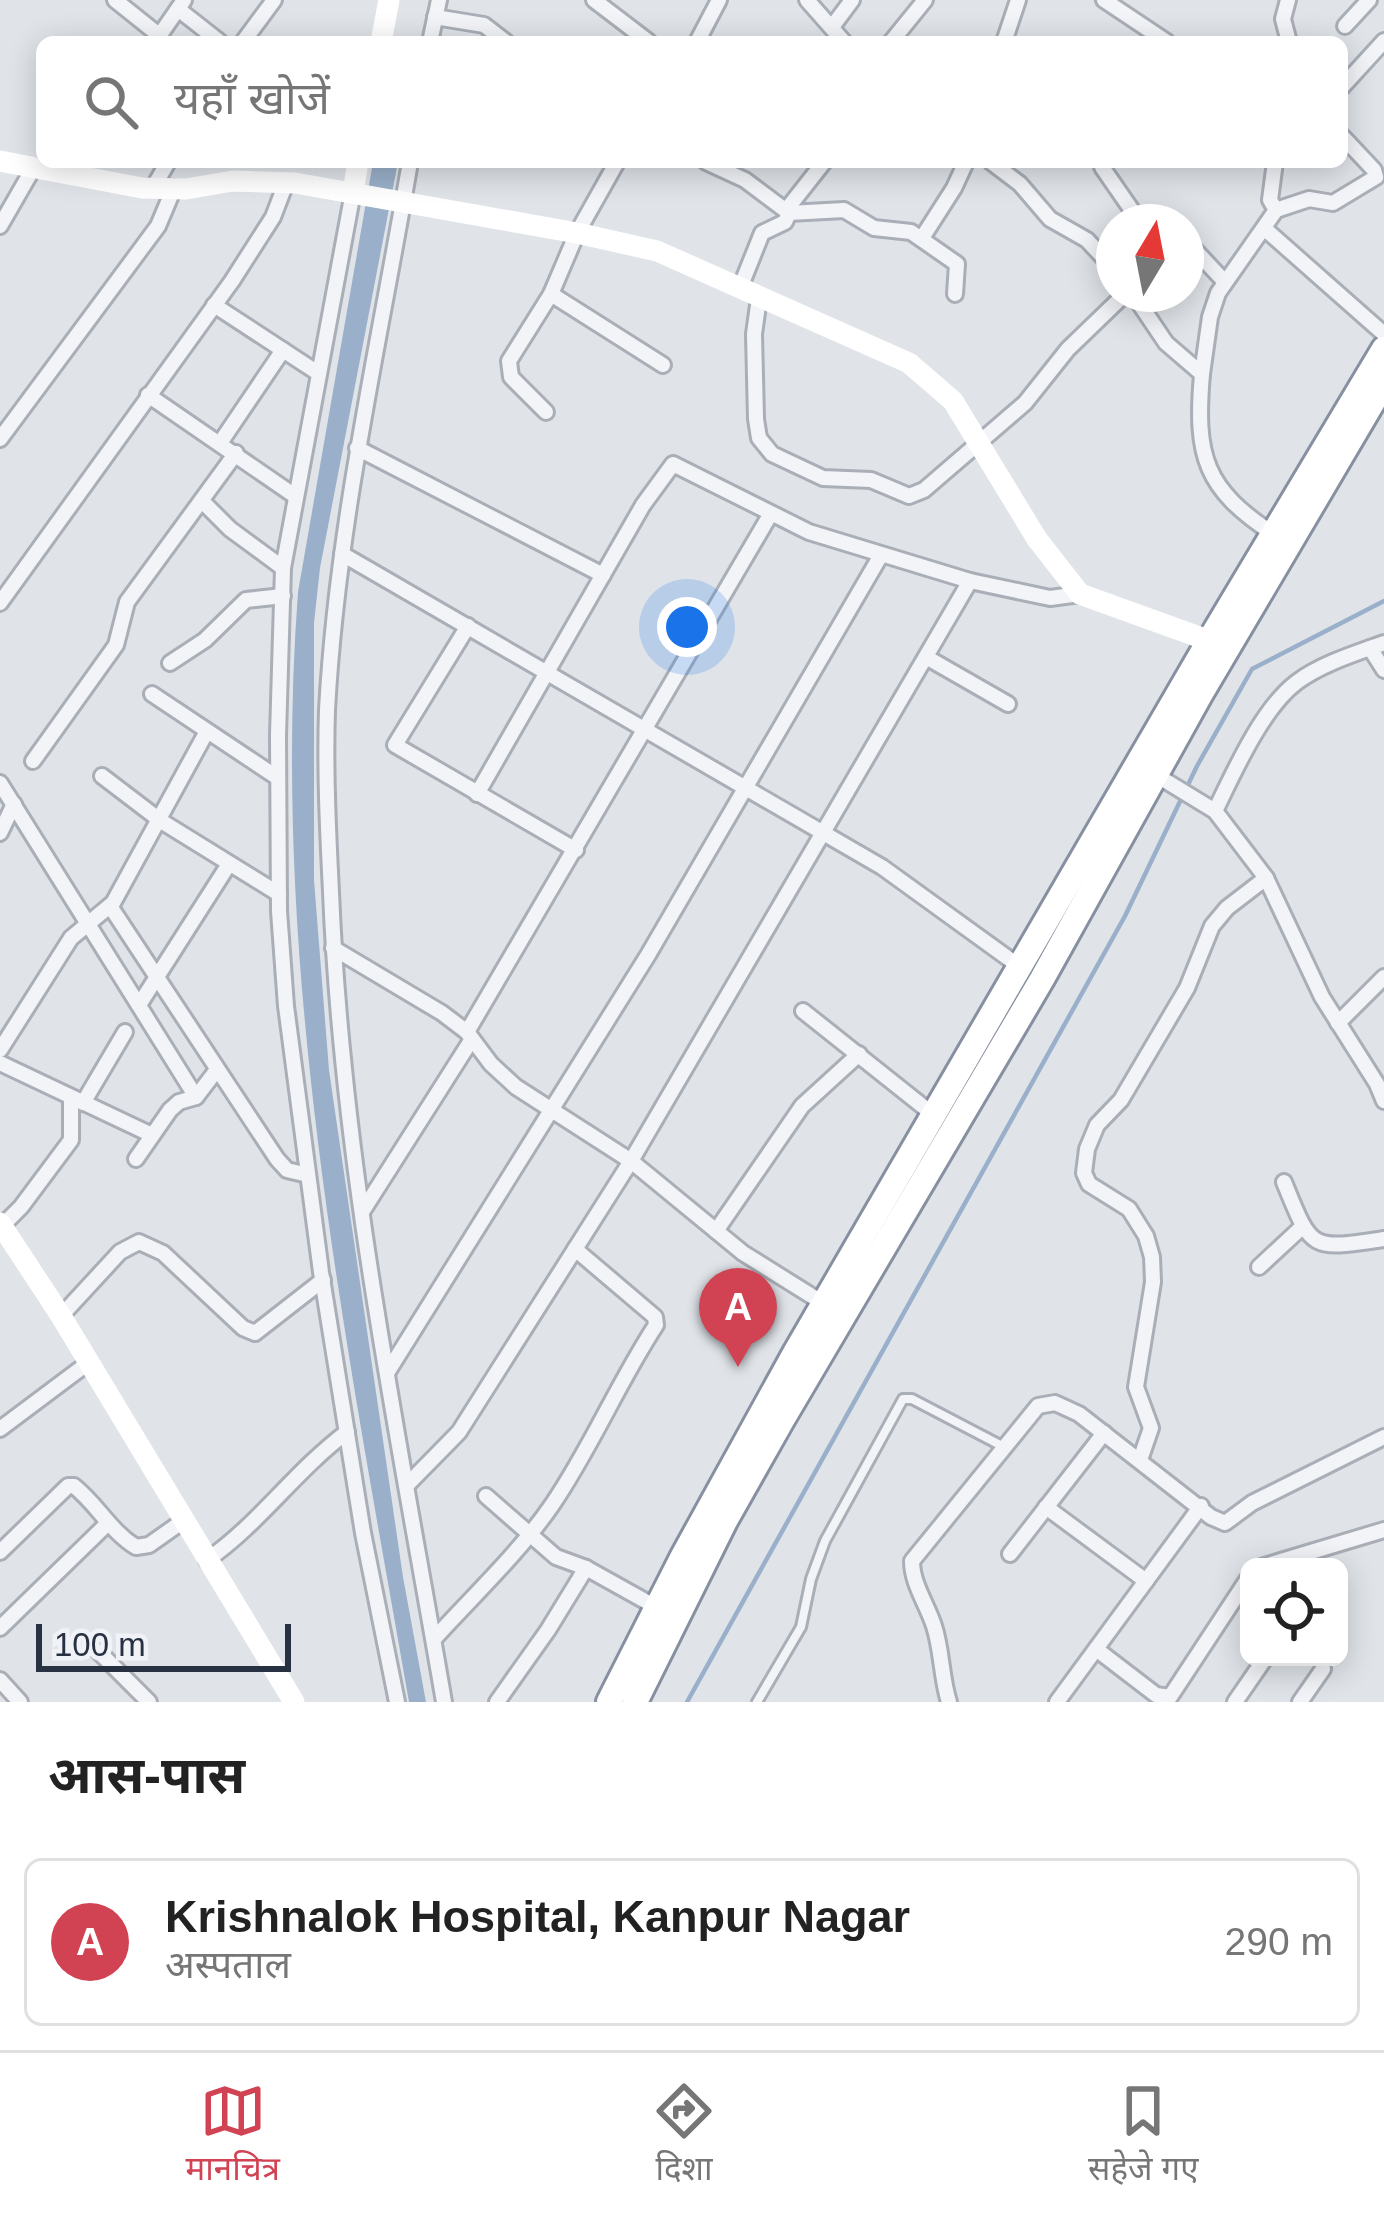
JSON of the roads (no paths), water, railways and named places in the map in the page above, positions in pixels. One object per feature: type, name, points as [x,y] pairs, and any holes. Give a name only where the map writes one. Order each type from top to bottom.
[{"type":"highway","points":[[635,1702],[725,1521],[1275,535],[1384,349]]},
{"type":"highway","points":[[609,1702],[823,1303],[935,1116],[1166,781],[1218,644],[1384,383]]},
{"type":"street","points":[[115,0],[154,36]]},
{"type":"street","points":[[247,36],[274,0]]},
{"type":"street","points":[[382,36],[389,0]]},
{"type":"street","points":[[431,36],[439,0]]},
{"type":"street","points":[[594,0],[641,36]]},
{"type":"street","points":[[700,36],[719,0]]},
{"type":"street","points":[[807,0],[840,36]]},
{"type":"street","points":[[832,26],[852,0]]},
{"type":"street","points":[[896,36],[925,0]]},
{"type":"street","points":[[1006,36],[1018,0]]},
{"type":"street","points":[[1104,0],[1158,36]]},
{"type":"street","points":[[1287,36],[1283,19],[1288,0]]},
{"type":"street","points":[[1345,26],[1369,0]]},
{"type":"street","points":[[159,36],[181,4],[214,36]]},
{"type":"street","points":[[435,17],[484,25],[498,36]]},
{"type":"street","points":[[1348,80],[1384,41]]},
{"type":"street","points":[[1275,535],[1229,500],[1210,476],[1199,440],[1210,317],[1224,281],[1276,209],[1309,199],[1333,202],[1374,179],[1374,170],[1348,142]]},
{"type":"street","points":[[0,161],[34,167],[0,226]]},
{"type":"street","points":[[0,439],[158,226],[167,168]]},
{"type":"street","points":[[358,168],[357,194],[283,568],[279,894],[286,1006],[323,1280],[397,1702]]},
{"type":"street","points":[[408,168],[357,448],[327,716],[333,948],[362,1212],[444,1702]]},
{"type":"street","points":[[546,412],[508,371],[512,355],[551,294],[577,233],[614,168]]},
{"type":"street","points":[[719,168],[789,211],[835,208],[874,228],[911,232],[957,264],[955,294]]},
{"type":"street","points":[[820,168],[785,222],[762,233],[749,293],[756,431],[772,454],[823,478],[871,480],[909,496],[924,490],[1034,394],[1068,349],[1109,312]]},
{"type":"street","points":[[922,238],[963,168]]},
{"type":"street","points":[[999,168],[1050,219],[1096,250]]},
{"type":"street","points":[[1103,168],[1128,204]]},
{"type":"street","points":[[1274,168],[1270,200],[1276,209]]},
{"type":"street","points":[[80,169],[163,188],[232,181],[286,183],[399,200],[657,251],[909,363],[953,401],[1037,539],[1080,594]]},
{"type":"street","points":[[0,603],[214,305],[273,218],[286,183]]},
{"type":"street","points":[[1265,229],[1384,334]]},
{"type":"street","points":[[1204,260],[1224,281]]},
{"type":"street","points":[[551,294],[663,365]]},
{"type":"street","points":[[214,305],[318,373]]},
{"type":"street","points":[[1143,312],[1166,343],[1202,374]]},
{"type":"street","points":[[220,443],[283,350]]},
{"type":"street","points":[[148,394],[295,496]]},
{"type":"street","points":[[357,448],[603,575]]},
{"type":"street","points":[[33,761],[116,645],[128,602],[236,453]]},
{"type":"street","points":[[477,794],[643,505],[673,464],[809,532],[970,581],[1049,598],[1080,594],[1218,644]]},
{"type":"street","points":[[202,500],[230,529],[283,568]]},
{"type":"street","points":[[362,1212],[470,1035],[770,515]]},
{"type":"street","points":[[342,554],[882,867],[1031,973]]},
{"type":"street","points":[[387,1373],[553,1111],[881,555]]},
{"type":"street","points":[[407,1485],[418,1479],[459,1432],[631,1161],[970,581]]},
{"type":"street","points":[[170,663],[205,640],[246,600],[283,596]]},
{"type":"street","points":[[468,626],[395,745],[576,850]]},
{"type":"street","points":[[1209,806],[1279,700],[1297,682],[1377,646],[1384,670]]},
{"type":"street","points":[[926,657],[1008,704]]},
{"type":"street","points":[[152,694],[278,778]]},
{"type":"street","points":[[0,1050],[71,938],[110,906],[206,733]]},
{"type":"street","points":[[102,776],[161,821],[279,894]]},
{"type":"street","points":[[1166,781],[1209,806],[1266,878],[1322,997],[1384,1102]]},
{"type":"street","points":[[0,783],[198,1094]]},
{"type":"street","points":[[0,833],[14,804]]},
{"type":"street","points":[[139,1005],[229,864]]},
{"type":"street","points":[[1140,1460],[1151,1428],[1136,1387],[1153,1282],[1152,1258],[1146,1236],[1129,1209],[1089,1184],[1084,1172],[1087,1149],[1097,1125],[1121,1100],[1187,988],[1212,926],[1266,878]]},
{"type":"street","points":[[110,906],[215,1073],[277,1159],[287,1170],[308,1174]]},
{"type":"street","points":[[333,948],[470,1035],[516,1087],[631,1161],[716,1232],[823,1303]]},
{"type":"street","points":[[1338,1023],[1384,977]]},
{"type":"street","points":[[803,1012],[935,1116]]},
{"type":"street","points":[[124,1032],[77,1101],[71,1140],[21,1207],[1,1224],[295,1702]]},
{"type":"street","points":[[716,1232],[802,1106],[859,1054]]},
{"type":"street","points":[[0,1063],[152,1135]]},
{"type":"street","points":[[136,1159],[174,1106],[198,1094],[215,1073]]},
{"type":"street","points":[[1284,1182],[1310,1239],[1324,1245],[1384,1239]]},
{"type":"street","points":[[1259,1267],[1302,1227]]},
{"type":"street","points":[[61,1316],[120,1252],[140,1242],[163,1253],[243,1328],[255,1333],[323,1280]]},
{"type":"street","points":[[434,1639],[550,1507],[656,1325],[655,1317],[618,1282],[575,1249]]},
{"type":"street","points":[[0,1429],[88,1363]]},
{"type":"street","points":[[949,1702],[937,1632],[912,1562],[1031,1411],[1046,1404],[1064,1406],[1226,1523],[1288,1483],[1384,1437]]},
{"type":"street","points":[[207,1561],[241,1536],[312,1459],[346,1432]]},
{"type":"street","points":[[1010,1554],[1104,1433]]},
{"type":"street","points":[[0,1552],[68,1486],[85,1494],[130,1545],[149,1545],[183,1520]]},
{"type":"street","points":[[486,1496],[556,1557],[656,1607]]},
{"type":"street","points":[[1057,1702],[1201,1506]]},
{"type":"street","points":[[1046,1507],[1146,1581]]},
{"type":"street","points":[[0,1628],[107,1524]]},
{"type":"street","points":[[1292,1558],[1384,1531]]},
{"type":"street","points":[[496,1702],[586,1568]]},
{"type":"street","points":[[1096,1649],[1156,1695],[1170,1697],[1240,1605]]},
{"type":"street","points":[[100,1652],[148,1702]]},
{"type":"street","points":[[1234,1702],[1259,1666]]},
{"type":"street","points":[[1300,1702],[1323,1669]]},
{"type":"street","points":[[0,1680],[20,1702]]},
{"type":"lane","points":[[757,1702],[801,1627],[825,1540],[903,1399],[912,1399],[1004,1447]]},
{"type":"water","points":[[372,168],[397,168],[320,568],[314,623],[314,880],[329,1070],[403,1577],[426,1702],[409,1702],[338,1289],[319,1150],[295,872],[292,732],[298,592]]},
{"type":"waterway","points":[[687,1702],[1125,916],[1197,766],[1252,669],[1384,601]]},
{"type":"place","name":"Krishnalok Hospital, Kanpur Nagar","points":[[738,1367]]}]
